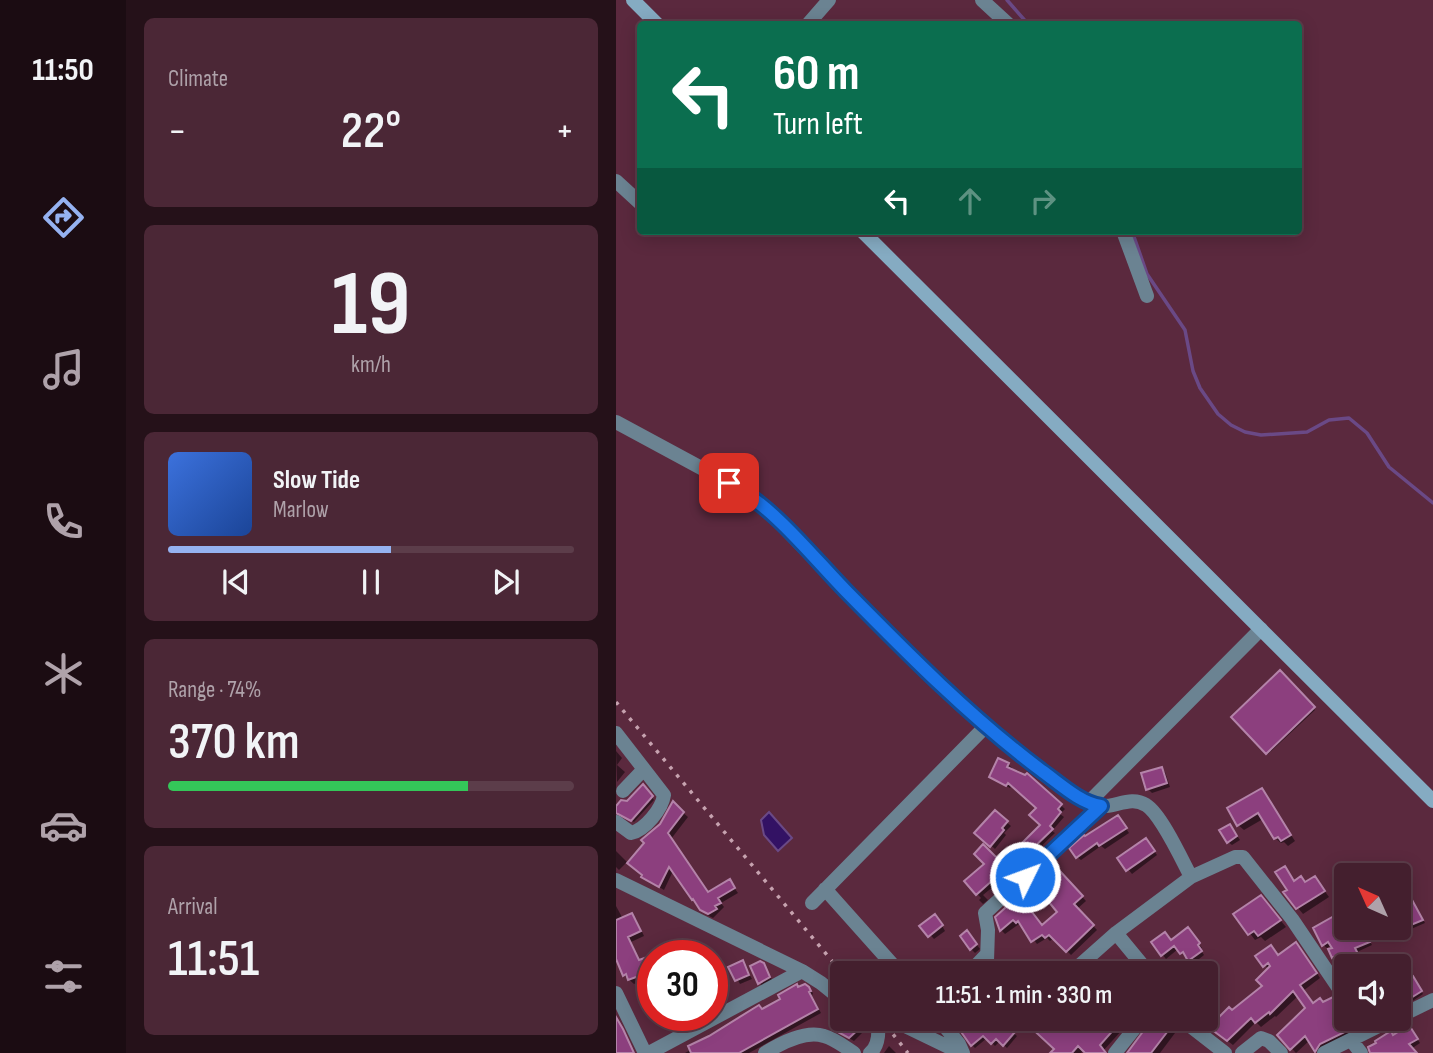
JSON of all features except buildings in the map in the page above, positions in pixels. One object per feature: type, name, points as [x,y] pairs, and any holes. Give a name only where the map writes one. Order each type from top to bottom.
[{"type":"street","points":[[633,0],[654,21]]},
{"type":"street","points":[[811,21],[829,0]]},
{"type":"street","points":[[982,0],[1005,21]]},
{"type":"street","points":[[616,181],[637,200]]},
{"type":"street","points":[[866,235],[1433,801]]},
{"type":"street","points":[[1124,235],[1147,296]]},
{"type":"street","points":[[616,422],[742,490],[774,517],[915,660],[986,726],[1071,793],[1095,804],[1134,800],[1145,804],[1160,820],[1191,877]]},
{"type":"street","points":[[988,961],[988,930],[984,916],[987,911],[1095,804],[1261,629]]},
{"type":"street","points":[[812,902],[986,726]]},
{"type":"street","points":[[616,822],[631,833],[640,831],[661,805],[664,795],[617,736]]},
{"type":"street","points":[[623,791],[644,769]]},
{"type":"street","points":[[1085,961],[1116,933],[1191,877],[1235,857],[1243,857],[1292,919],[1334,981]]},
{"type":"street","points":[[616,880],[802,971],[830,990]]},
{"type":"street","points":[[825,890],[889,961]]},
{"type":"street","points":[[1116,933],[1139,961]]},
{"type":"street","points":[[980,961],[987,954]]},
{"type":"street","points":[[616,993],[647,1053],[802,971]]},
{"type":"street","points":[[1411,1011],[1433,1000]]},
{"type":"street","points":[[870,1053],[878,1040],[875,1031]]},
{"type":"street","points":[[930,1031],[962,1053]]},
{"type":"street","points":[[948,1031],[962,1053]]},
{"type":"street","points":[[1115,1053],[1133,1031]]},
{"type":"street","points":[[1197,1031],[1225,1053]]},
{"type":"street","points":[[1324,1053],[1368,1031]]},
{"type":"street","points":[[765,1053],[791,1039],[817,1034],[834,1040],[854,1053]]},
{"type":"street","points":[[1242,1053],[1261,1038],[1269,1041],[1281,1053]]},
{"type":"street","points":[[1351,1040],[1361,1053]]},
{"type":"shaded area","points":[[769,812],[792,838],[778,851],[764,835],[761,820]]},
{"type":"waterway","points":[[1007,0],[1025,21]]},
{"type":"waterway","points":[[1133,235],[1147,274],[1185,330],[1193,371],[1200,388],[1218,414],[1245,432],[1261,435],[1307,432],[1329,420],[1349,418],[1367,433],[1389,467],[1433,503]]},
{"type":"railway","points":[[616,702],[832,961]]},
{"type":"railway","points":[[890,1031],[908,1053]]},
{"type":"route","points":[[729,483],[742,490],[774,517],[915,660],[986,726],[1071,793],[1095,806],[1101,806],[1025,877]]}]
